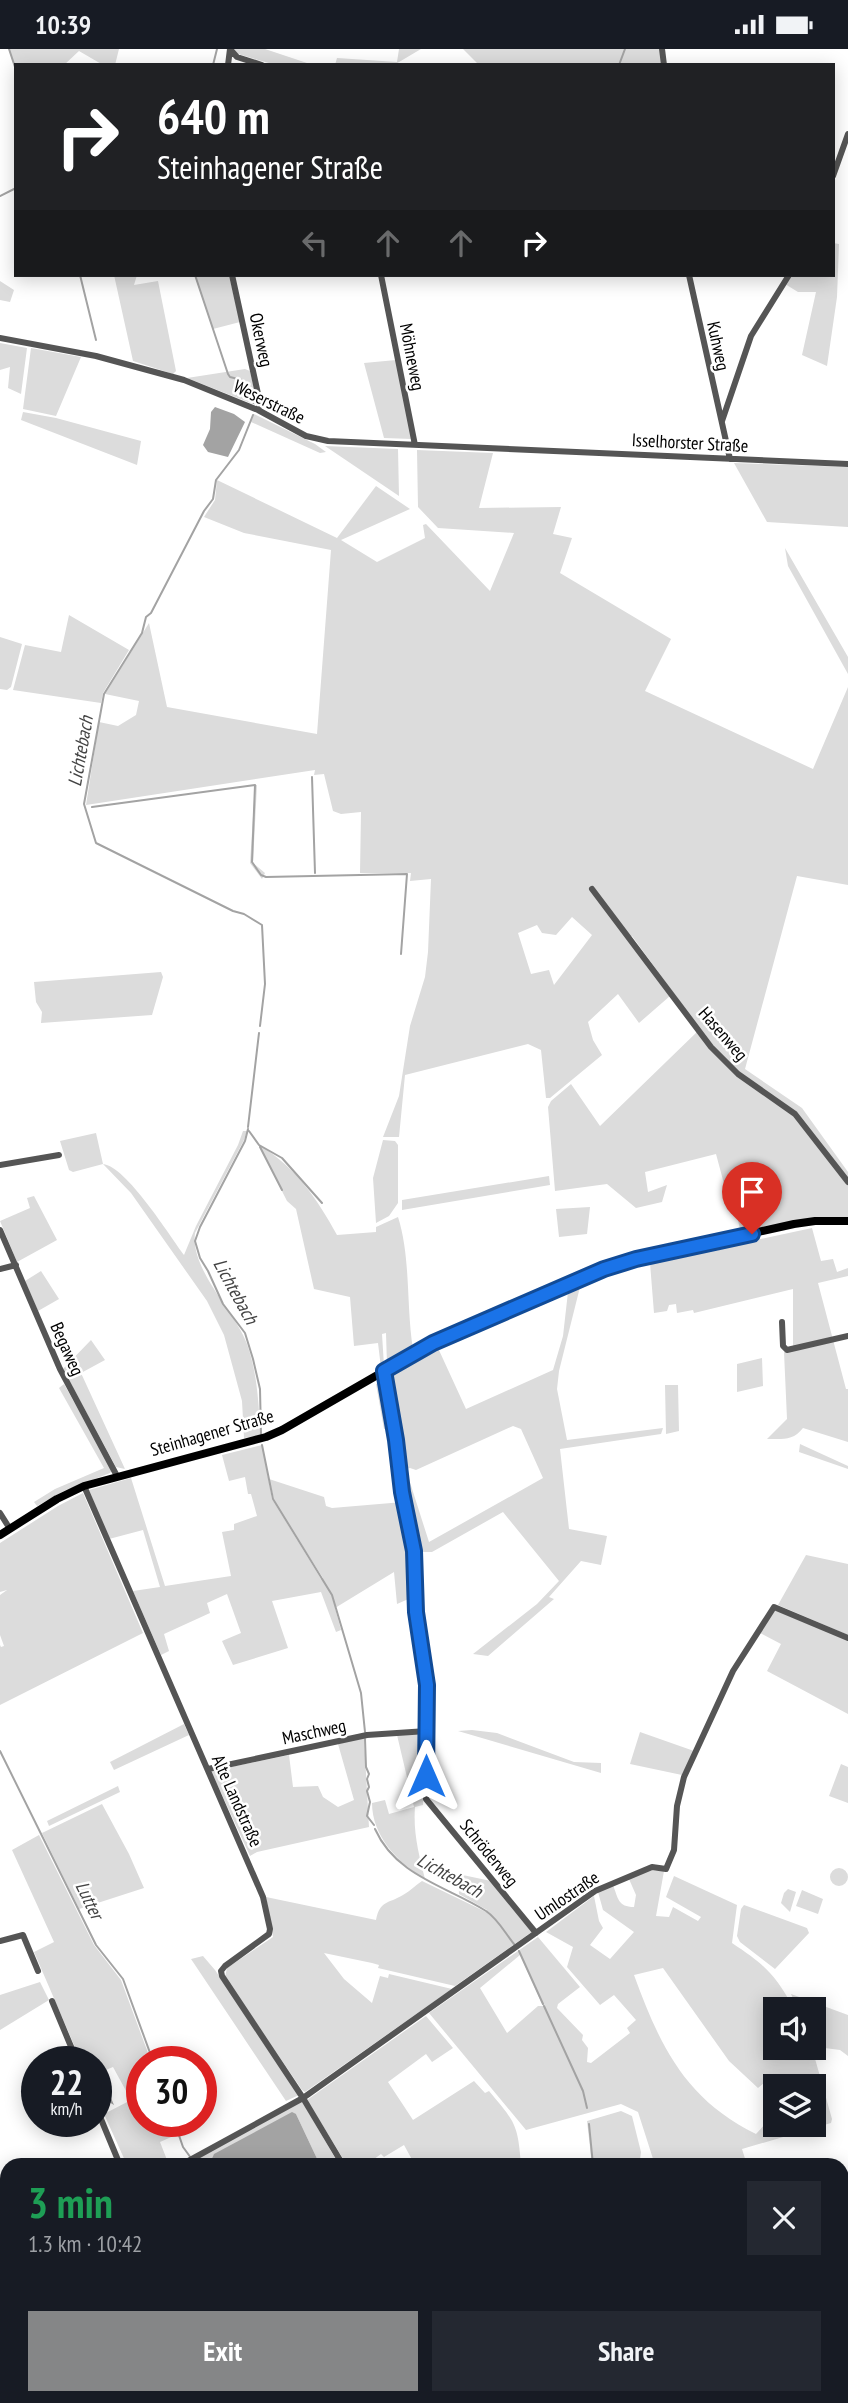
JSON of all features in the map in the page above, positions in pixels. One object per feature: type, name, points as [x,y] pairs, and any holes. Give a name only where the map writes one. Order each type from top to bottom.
[{"type":"main road","name":"Steinhagener Straße","points":[[0,1535],[57,1499],[84,1486],[266,1437],[433,1343],[611,1267],[794,1224],[848,1221]]},
{"type":"street","points":[[230,49],[237,57],[256,63]]},
{"type":"street","points":[[835,170],[848,134]]},
{"type":"street","name":"Okerweg","points":[[232,277],[258,391],[258,410]]},
{"type":"street","name":"Möhneweg","points":[[382,277],[415,445]]},
{"type":"street","name":"Kuhweg","points":[[688,277],[730,459]]},
{"type":"street","points":[[722,423],[751,335],[788,277]]},
{"type":"street","name":"Weserstraße","points":[[0,338],[96,356],[184,380],[258,410],[318,440],[531,450]]},
{"type":"street","name":"Isselhorster Straße","points":[[531,450],[848,464]]},
{"type":"street","name":"Hasenweg","points":[[593,889],[711,1048],[738,1074],[795,1114],[848,1182]]},
{"type":"street","points":[[0,1165],[59,1154]]},
{"type":"street","name":"Begaweg","points":[[0,1230],[60,1369],[117,1476]]},
{"type":"street","points":[[0,1269],[16,1265]]},
{"type":"street","points":[[782,1322],[783,1346],[787,1350],[848,1336]]},
{"type":"street","name":"Schröderweg","points":[[384,1371],[402,1492],[414,1551],[416,1612],[427,1685],[426,1798],[537,1933]]},
{"type":"street","name":"Alte Landstraße","points":[[84,1486],[263,1897],[270,1929],[266,1938],[225,1966],[221,1971],[222,1976],[303,2098]]},
{"type":"street","points":[[0,1513],[10,1529]]},
{"type":"street","name":"Umlostraße","points":[[193,2158],[303,2098],[595,1891],[652,1867],[666,1869],[674,1850],[677,1806],[684,1777],[733,1671],[774,1607],[848,1638]]},
{"type":"street","name":"Maschweg","points":[[208,1769],[367,1735],[426,1731]]},
{"type":"street","points":[[0,1941],[23,1935],[38,1971]]},
{"type":"street","points":[[52,2001],[70,2046]]},
{"type":"street","points":[[303,2098],[339,2158]]},
{"type":"street","points":[[108,2137],[117,2158]]},
{"type":"shaded area","points":[[9,49],[119,49],[116,63],[100,63],[79,51],[66,63],[14,63]]},
{"type":"shaded area","points":[[234,49],[265,49],[307,63],[269,63],[238,54]]},
{"type":"shaded area","points":[[399,49],[421,49],[397,63],[336,63],[337,58],[397,62]]},
{"type":"shaded area","points":[[463,49],[661,49],[663,63],[477,63]]},
{"type":"shaded area","points":[[835,243],[839,244],[837,297],[827,366],[802,355],[816,292],[798,292],[785,284],[790,277],[835,277]]},
{"type":"shaded area","points":[[114,277],[136,277],[134,285],[158,281],[176,371],[173,374],[133,361]]},
{"type":"shaded area","points":[[196,277],[229,277],[240,322],[213,329]]},
{"type":"shaded area","points":[[0,281],[14,290],[10,302],[0,300]]},
{"type":"shaded area","points":[[0,343],[27,348],[21,394],[8,388],[10,367],[0,370]]},
{"type":"shaded area","points":[[31,348],[81,357],[56,416],[23,409]]},
{"type":"shaded area","points":[[396,360],[412,439],[384,438],[364,363]]},
{"type":"shaded area","points":[[245,369],[250,371],[258,406],[187,378]]},
{"type":"shaded area","points":[[215,407],[234,414],[245,422],[228,457],[208,452],[203,445],[210,429],[211,412]]},
{"type":"shaded area","points":[[23,412],[141,441],[137,465],[21,420]]},
{"type":"shaded area","points":[[254,414],[326,452],[320,453],[251,422]]},
{"type":"shaded area","points":[[325,446],[398,449],[399,496]]},
{"type":"shaded area","points":[[417,450],[493,453],[479,508],[561,507],[553,534],[572,538],[560,573],[671,639],[645,691],[813,769],[848,687],[848,885],[797,876],[745,1069],[802,1108],[848,1172],[848,1218],[809,1219],[741,1233],[732,1196],[734,1195],[727,1195],[716,1154],[645,1172],[648,1192],[667,1185],[662,1202],[636,1208],[607,1184],[555,1191],[548,1107],[551,1101],[571,1084],[600,1126],[700,1029],[632,936],[629,938],[670,996],[639,1023],[618,994],[588,1022],[593,1040],[602,1055],[550,1098],[546,1098],[541,1050],[528,1044],[405,1075],[399,1137],[383,1137],[399,1096],[410,1026],[425,977],[431,879],[410,881],[411,873],[360,873],[361,812],[341,814],[333,811],[324,774],[314,775],[315,770],[86,805],[99,722],[118,726],[136,715],[139,701],[105,694],[149,623],[167,707],[317,734],[331,550],[244,533],[204,517],[215,500],[217,480],[337,538],[376,486],[410,509],[341,540],[377,562],[425,538],[423,525],[426,524],[490,591],[514,533],[438,528],[418,507]],"holes":[[[572,917],[592,935],[554,985],[549,970],[531,974],[518,933],[537,925],[542,933],[556,935]]]},
{"type":"shaded area","points":[[734,463],[848,467],[848,527],[767,522]]},
{"type":"shaded area","points":[[785,548],[848,657],[848,674],[788,566]]},
{"type":"shaded area","points":[[69,615],[129,650],[103,693],[101,703],[13,690],[25,645],[61,652]]},
{"type":"shaded area","points":[[0,637],[22,644],[11,687],[7,690],[0,689]]},
{"type":"shaded area","points":[[255,785],[253,863],[265,873],[262,879],[250,863]]},
{"type":"shaded area","points":[[161,972],[163,977],[152,1015],[41,1023],[42,1012],[36,1002],[34,982]]},
{"type":"shaded area","points":[[243,1131],[247,1131],[195,1233],[195,1247],[206,1276],[241,1331],[251,1355],[261,1435],[244,1438],[242,1401],[224,1335],[207,1301],[131,1193],[103,1164],[113,1168],[135,1189],[184,1255]]},
{"type":"shaded area","points":[[96,1133],[103,1164],[73,1172],[69,1170],[60,1141]]},
{"type":"shaded area","points":[[383,1140],[395,1141],[398,1145],[398,1203],[389,1216],[376,1223],[373,1178]]},
{"type":"shaded area","points":[[261,1146],[285,1164],[305,1186],[337,1235],[376,1232],[376,1227],[398,1217],[407,1265],[413,1349],[387,1365],[386,1333],[382,1334],[384,1366],[381,1368],[378,1343],[354,1346],[350,1297],[314,1289],[296,1209],[287,1201]]},
{"type":"shaded area","points":[[549,1176],[550,1185],[402,1210],[402,1200]]},
{"type":"shaded area","points":[[34,1196],[57,1240],[17,1262],[0,1221],[30,1208],[27,1198]]},
{"type":"shaded area","points":[[590,1207],[587,1234],[559,1237],[556,1209]]},
{"type":"shaded area","points":[[812,1228],[821,1261],[833,1259],[837,1272],[848,1268],[848,1276],[818,1283],[848,1389],[848,1442],[803,1428],[791,1437],[767,1439],[787,1419],[784,1352],[793,1351],[793,1289],[694,1313],[693,1310],[677,1313],[676,1304],[669,1305],[667,1311],[654,1313],[650,1263]]},
{"type":"shaded area","points":[[41,1271],[59,1299],[38,1311],[25,1281]]},
{"type":"shaded area","points":[[580,1287],[557,1389],[567,1440],[663,1428],[661,1434],[560,1449],[569,1529],[607,1536],[601,1565],[581,1561],[549,1597],[554,1599],[488,1656],[473,1654],[537,1604],[559,1581],[503,1512],[432,1552],[417,1552],[403,1475],[407,1473],[429,1542],[543,1478],[521,1429],[513,1426],[416,1470],[402,1470],[387,1377],[438,1348],[466,1409],[553,1370],[563,1336],[568,1292]]},
{"type":"shaded area","points":[[91,1340],[105,1360],[81,1373],[125,1469],[116,1467],[63,1369]]},
{"type":"shaded area","points":[[762,1358],[763,1386],[737,1392],[737,1364]]},
{"type":"shaded area","points":[[382,1380],[391,1428],[384,1429],[376,1384]]},
{"type":"shaded area","points":[[64,1384],[112,1470],[37,1506],[34,1502],[55,1489],[104,1468],[59,1388]]},
{"type":"shaded area","points":[[665,1385],[678,1385],[679,1431],[666,1434]]},
{"type":"shaded area","points":[[800,1444],[848,1466],[848,1469],[799,1452]]},
{"type":"shaded area","points":[[262,1445],[272,1499],[321,1579],[323,1578],[280,1511],[269,1479],[324,1497],[326,1506],[332,1508],[403,1502],[411,1550],[413,1597],[397,1604],[394,1572],[335,1608],[341,1630],[336,1632],[321,1592],[272,1601],[288,1648],[233,1665],[222,1641],[241,1633],[227,1594],[207,1603],[210,1613],[164,1634],[169,1651],[161,1655],[133,1591],[160,1587],[143,1530],[109,1539],[89,1490],[131,1478],[165,1586],[231,1576],[222,1532],[234,1530],[234,1524],[257,1516],[251,1494],[248,1494],[245,1477],[229,1481],[222,1455]]},
{"type":"shaded area","points":[[83,1493],[143,1633],[0,1705],[0,1645],[4,1646],[0,1635],[0,1595],[7,1590],[0,1592],[0,1543]]},
{"type":"shaded area","points":[[806,1555],[848,1564],[848,1635],[778,1605]]},
{"type":"shaded area","points":[[775,1610],[848,1640],[848,1714],[767,1671],[781,1644],[760,1633]]},
{"type":"shaded area","points":[[184,1724],[189,1735],[114,1770],[110,1762]]},
{"type":"shaded area","points":[[458,1731],[497,1733],[574,1762],[601,1763],[601,1773]]},
{"type":"shaded area","points":[[640,1732],[694,1751],[682,1775],[630,1764]]},
{"type":"shaded area","points":[[424,1734],[423,1805],[415,1807],[415,1826],[425,1879],[405,1865],[388,1847],[376,1827],[372,1803],[385,1800],[389,1814],[414,1807],[397,1735]]},
{"type":"shaded area","points":[[364,1737],[369,1827],[257,1852],[250,1856],[211,1771],[289,1755],[293,1787],[318,1786],[323,1797],[338,1807],[354,1800],[338,1744]]},
{"type":"shaded area","points":[[841,1764],[848,1767],[848,1803],[829,1796]]},
{"type":"shaded area","points":[[118,1786],[120,1792],[49,1826],[47,1821]]},
{"type":"shaded area","points":[[102,1804],[144,1888],[79,1909],[42,1833]]},
{"type":"shaded area","points":[[39,1835],[94,1945],[121,1980],[145,2046],[126,2046],[126,2091],[112,2067],[112,2046],[75,2046],[34,1952],[54,1942],[12,1850]]},
{"type":"shaded area","points":[[839,1868],[845,1871],[848,1877],[845,1883],[839,1886],[833,1883],[830,1877],[833,1871]]},
{"type":"shaded area","points":[[649,1870],[664,1871],[656,1916],[669,1917],[673,1907],[698,1921],[701,1917],[666,1897],[674,1876],[737,1905],[732,1943],[768,1971],[787,1997],[763,1997],[763,2060],[815,2060],[819,2074],[763,2074],[763,2084],[758,2088],[729,2061],[663,1968],[634,1975],[665,2047],[693,2087],[731,2120],[756,2134],[763,2126],[763,2137],[783,2137],[742,2149],[745,2158],[653,2158],[638,2112],[621,2104],[526,2130],[429,2013],[538,1937],[580,1987],[558,2004],[557,2008],[583,2035],[582,2040],[588,2048],[587,2062],[591,2063],[630,2033],[627,2028],[636,2020],[614,1995],[600,2005],[567,1967],[573,1947],[546,1932],[594,1896],[603,1928],[590,1945],[610,1959],[634,1932],[603,1910],[598,1892],[613,1885],[622,1903],[634,1907],[636,1895],[629,1879]],"holes":[[[520,1955],[543,2006],[538,2006],[507,2033],[480,1988]]]},
{"type":"shaded area","points":[[458,1874],[491,1881],[533,1931],[455,1986],[324,1953],[344,1979],[372,2003],[380,1976],[388,1978],[389,1974],[452,1989],[305,2092],[302,2090],[225,1977],[227,1968],[273,1937],[266,1897],[376,1920],[385,1903],[406,1893],[422,1881],[486,1912],[487,1910],[459,1894]]},
{"type":"shaded area","points":[[788,1889],[796,1892],[790,1912],[781,1903]]},
{"type":"shaded area","points":[[802,1890],[823,1899],[818,1914],[796,1906]]},
{"type":"shaded area","points":[[744,1905],[807,1928],[809,1933],[775,1969],[740,1942],[737,1936]]},
{"type":"shaded area","points":[[203,1956],[299,2095],[286,2101],[191,1959]]},
{"type":"shaded area","points":[[40,1982],[49,2000],[0,2030],[0,1995]]},
{"type":"shaded area","points":[[826,2007],[848,2015],[848,2056],[840,2050],[826,2048]]},
{"type":"shaded area","points":[[426,2016],[453,2048],[432,2062],[426,2054],[388,2082],[413,2120],[474,2081],[485,2093],[489,2091],[510,2117],[516,2132],[520,2158],[411,2158],[404,2145],[384,2157],[381,2154],[376,2158],[343,2158],[307,2100]]},
{"type":"shaded area","points":[[826,2098],[832,2119],[831,2123],[826,2124]]},
{"type":"shaded area","points":[[302,2101],[335,2158],[317,2158],[296,2114],[216,2158],[197,2158]]},
{"type":"shaded area","points":[[126,2103],[126,2137],[171,2137],[160,2142],[166,2158],[124,2158],[112,2132],[112,2110]]},
{"type":"shaded area","points":[[621,2111],[632,2116],[640,2158],[591,2158],[587,2121]]},
{"type":"shaded area","points":[[292,2112],[296,2114],[317,2158],[212,2158],[214,2154]]},
{"type":"waterway","points":[[9,49],[14,64]]},
{"type":"waterway","name":"Lichtebach","points":[[214,63],[217,49]]},
{"type":"waterway","points":[[620,63],[625,49]]},
{"type":"waterway","points":[[0,196],[14,189]]},
{"type":"waterway","points":[[80,277],[96,340]]},
{"type":"waterway","name":"Lichtebach","points":[[196,277],[228,374],[242,380],[254,403]]},
{"type":"waterway","name":"Lichtebach","points":[[253,415],[239,450],[216,480],[213,499],[204,511],[151,613],[146,617],[142,633],[104,694],[84,804],[96,843],[262,925],[265,984],[260,1026]]},
{"type":"waterway","points":[[312,777],[315,873]]},
{"type":"waterway","points":[[92,807],[255,785],[252,862],[261,875],[407,874],[401,954]]},
{"type":"waterway","name":"Lichtebach","points":[[248,1127],[259,1033]]},
{"type":"waterway","name":"Lichtebach","points":[[248,1129],[245,1141],[195,1241],[200,1258],[223,1304],[245,1333],[260,1389],[261,1434]]},
{"type":"waterway","points":[[249,1131],[259,1145],[282,1158],[322,1203]]},
{"type":"waterway","points":[[260,1147],[282,1190]]},
{"type":"waterway","name":"Lichtebach","points":[[262,1445],[273,1499],[332,1595],[361,1693],[365,1732]]},
{"type":"waterway","name":"Lichtebach","points":[[365,1739],[366,1767],[369,1774],[367,1791],[370,1802],[367,1816],[374,1825]]},
{"type":"waterway","name":"Lutter","points":[[0,1751],[96,1945],[123,1979],[148,2046]]},
{"type":"waterway","name":"Lichtebach","points":[[375,1829],[384,1845],[409,1869],[486,1911],[514,1944]]},
{"type":"waterway","name":"Lichtebach","points":[[519,1951],[543,2004]]},
{"type":"waterway","name":"Lichtebach","points":[[544,2006],[583,2091],[587,2108]]},
{"type":"waterway","name":"Lichtebach","points":[[589,2124],[592,2158]]},
{"type":"waterway","name":"Lutter","points":[[180,2137],[191,2158]]},
{"type":"route","points":[[426,1776],[427,1685],[416,1612],[414,1551],[402,1492],[384,1371],[433,1343],[604,1269],[636,1259],[752,1234]]}]
